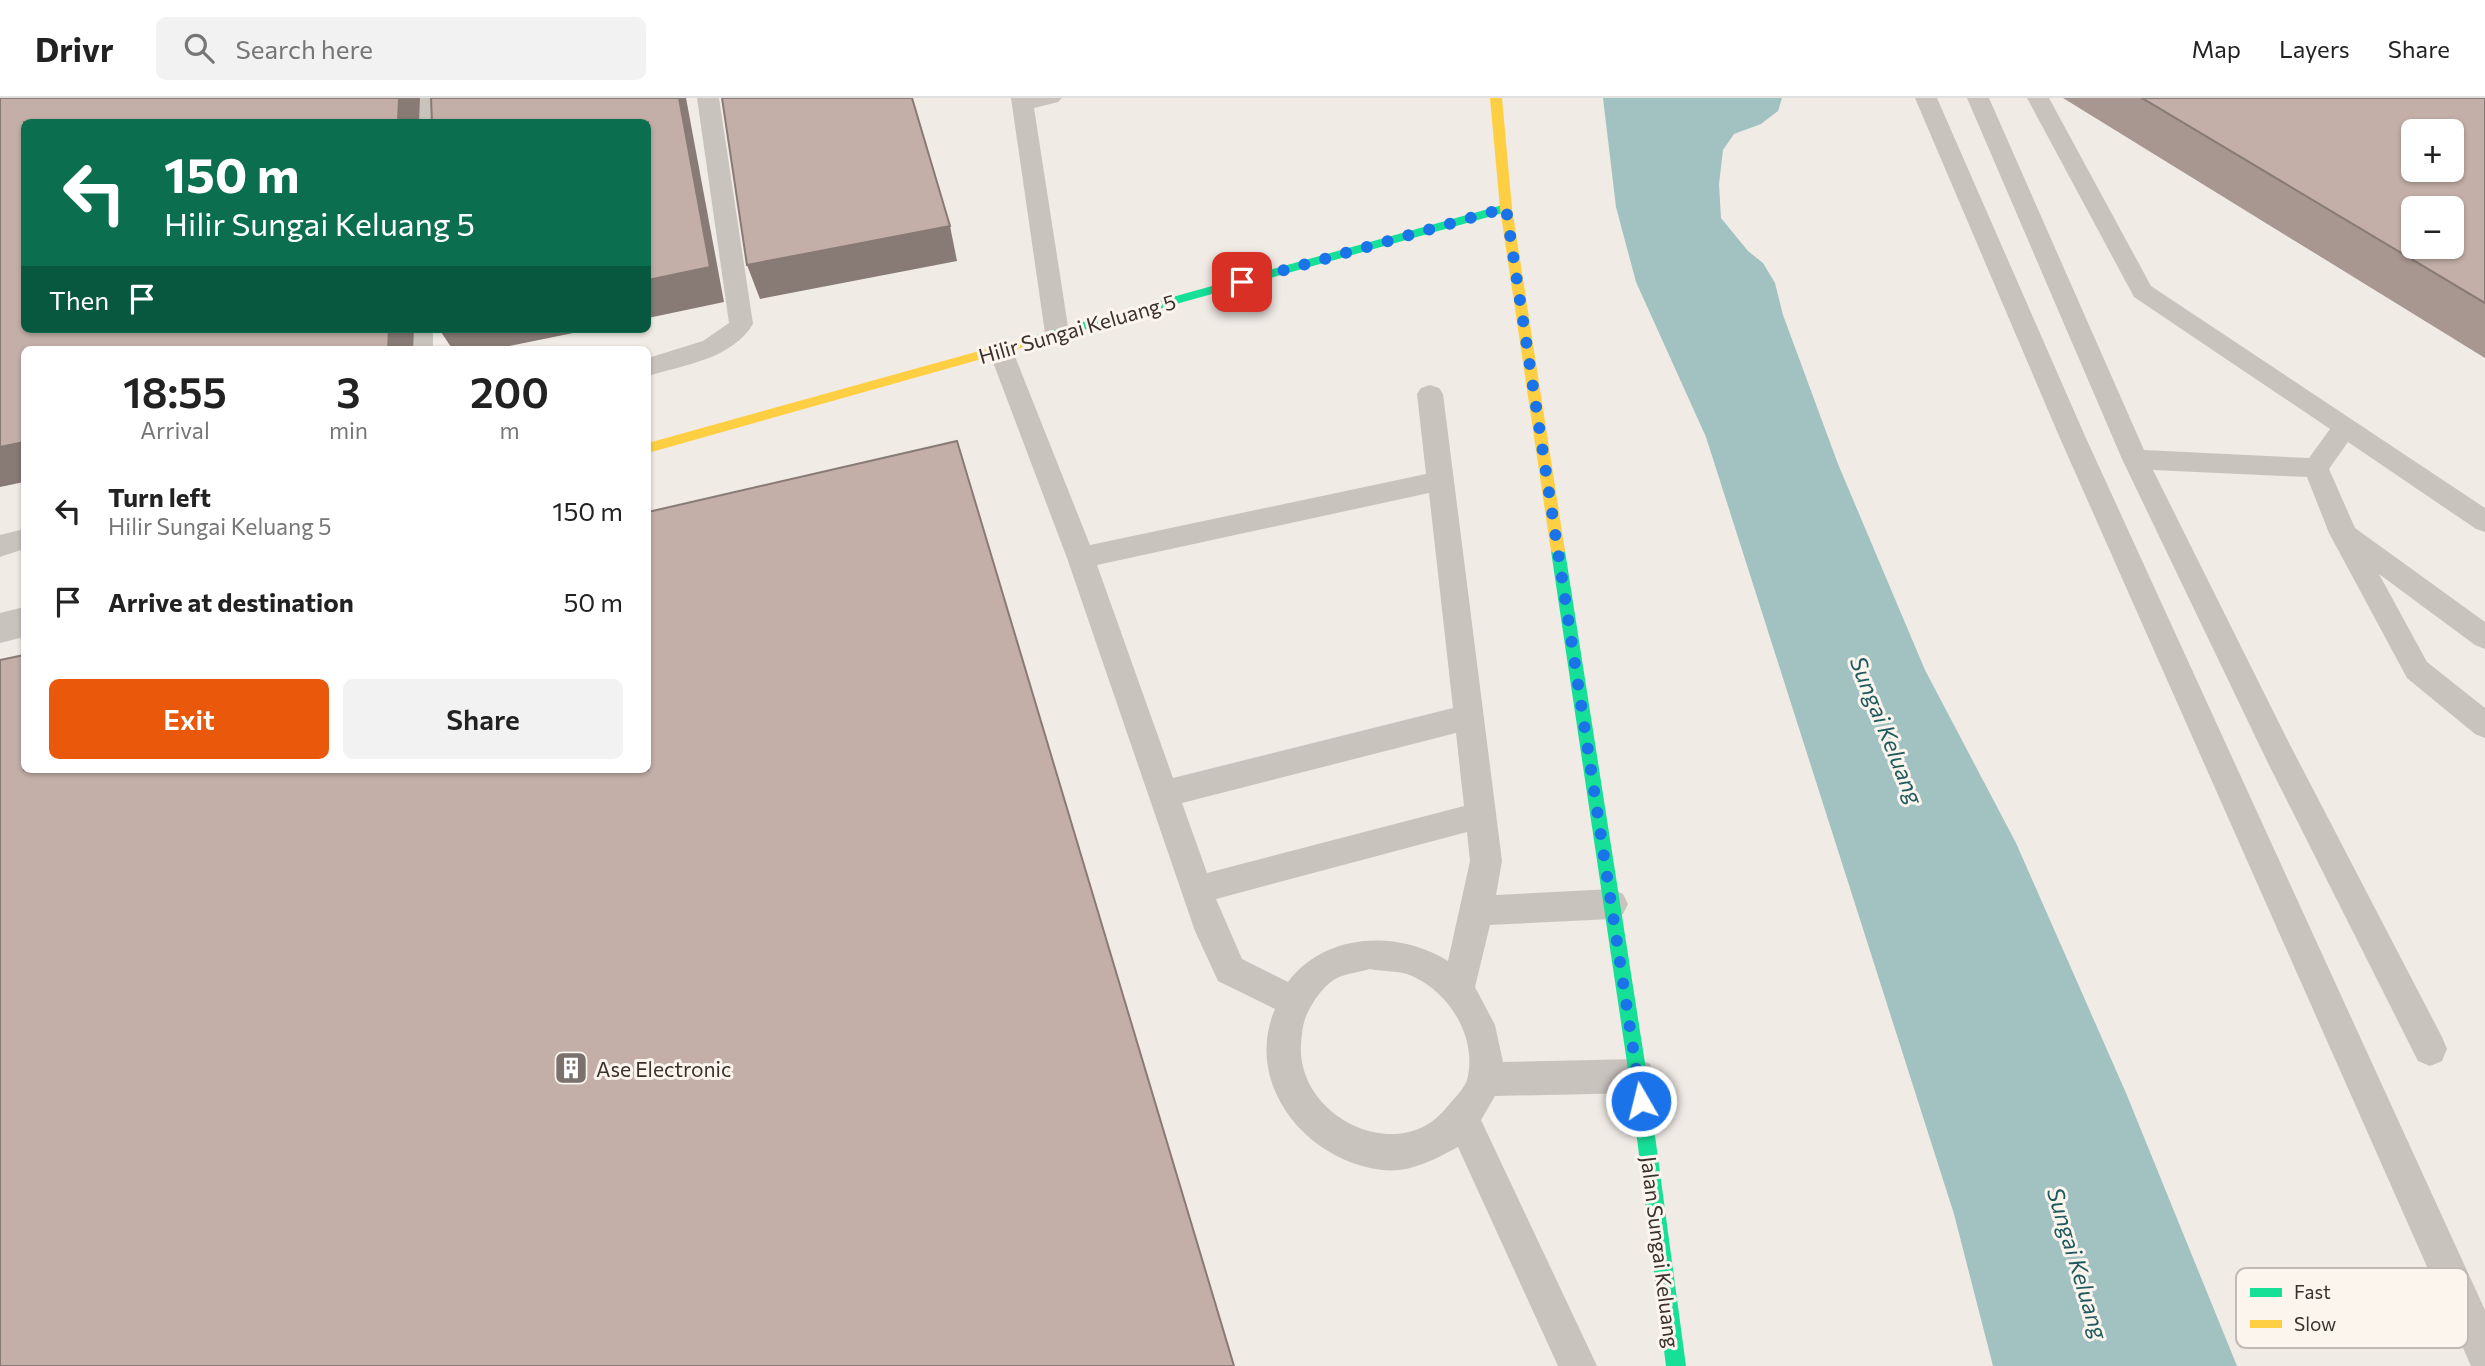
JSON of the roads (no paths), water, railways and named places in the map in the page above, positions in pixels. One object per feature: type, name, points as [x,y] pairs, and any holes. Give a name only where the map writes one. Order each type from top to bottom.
[{"type":"street","name":"Jalan Sungai Keluang","points":[[1496,98],[1506,208],[1638,1076],[1676,1366]]},
{"type":"street","name":"Hilir Sungai Keluang 5","points":[[651,447],[1506,208]]},
{"type":"street","points":[[0,628],[21,623]]},
{"type":"lane","points":[[423,119],[424,98]]},
{"type":"lane","points":[[651,366],[722,342],[735,333],[741,324],[708,98]]},
{"type":"lane","points":[[1051,98],[1023,101],[1057,334]]},
{"type":"lane","points":[[1926,98],[2072,436],[2447,1268]]},
{"type":"lane","points":[[1978,98],[2135,458],[2278,752],[2430,1049]]},
{"type":"lane","points":[[2038,98],[2142,291],[2485,522]]},
{"type":"lane","points":[[1000,349],[1082,558],[1211,931],[1230,970],[1293,1001]]},
{"type":"lane","points":[[1430,394],[1486,861],[1458,988]]},
{"type":"lane","points":[[2316,468],[2345,427]]},
{"type":"lane","points":[[2135,458],[2316,468]]},
{"type":"lane","points":[[2316,468],[2343,533],[2417,670],[2485,725]]},
{"type":"lane","points":[[1082,558],[1440,481]]},
{"type":"lane","points":[[2343,533],[2485,637]]},
{"type":"lane","points":[[0,546],[21,540]]},
{"type":"lane","points":[[1163,794],[1468,717]]},
{"type":"lane","points":[[1197,890],[1480,815]]},
{"type":"lane","points":[[1477,911],[1612,904]]},
{"type":"lane","points":[[1370,954],[1417,962],[1458,988],[1483,1031],[1485,1079],[1464,1122],[1422,1149],[1372,1153],[1324,1132],[1291,1093],[1280,1045],[1293,1001],[1325,968],[1370,954]]},
{"type":"lane","points":[[1485,1079],[1638,1076]]},
{"type":"lane","points":[[1464,1122],[1578,1366]]},
{"type":"lane","points":[[2468,1315],[2485,1353]]},
{"type":"water","name":"Sungai Keluang","points":[[1603,98],[1782,98],[1778,111],[1761,124],[1734,134],[1723,150],[1719,184],[1721,218],[1748,251],[1763,263],[1775,283],[1783,315],[1838,464],[1925,670],[2016,843],[2126,1093],[2237,1366],[1993,1366],[1954,1214],[1706,437],[1636,282],[1616,207]]},
{"type":"place","name":"Ase Electronic","points":[[571,1068]]}]
